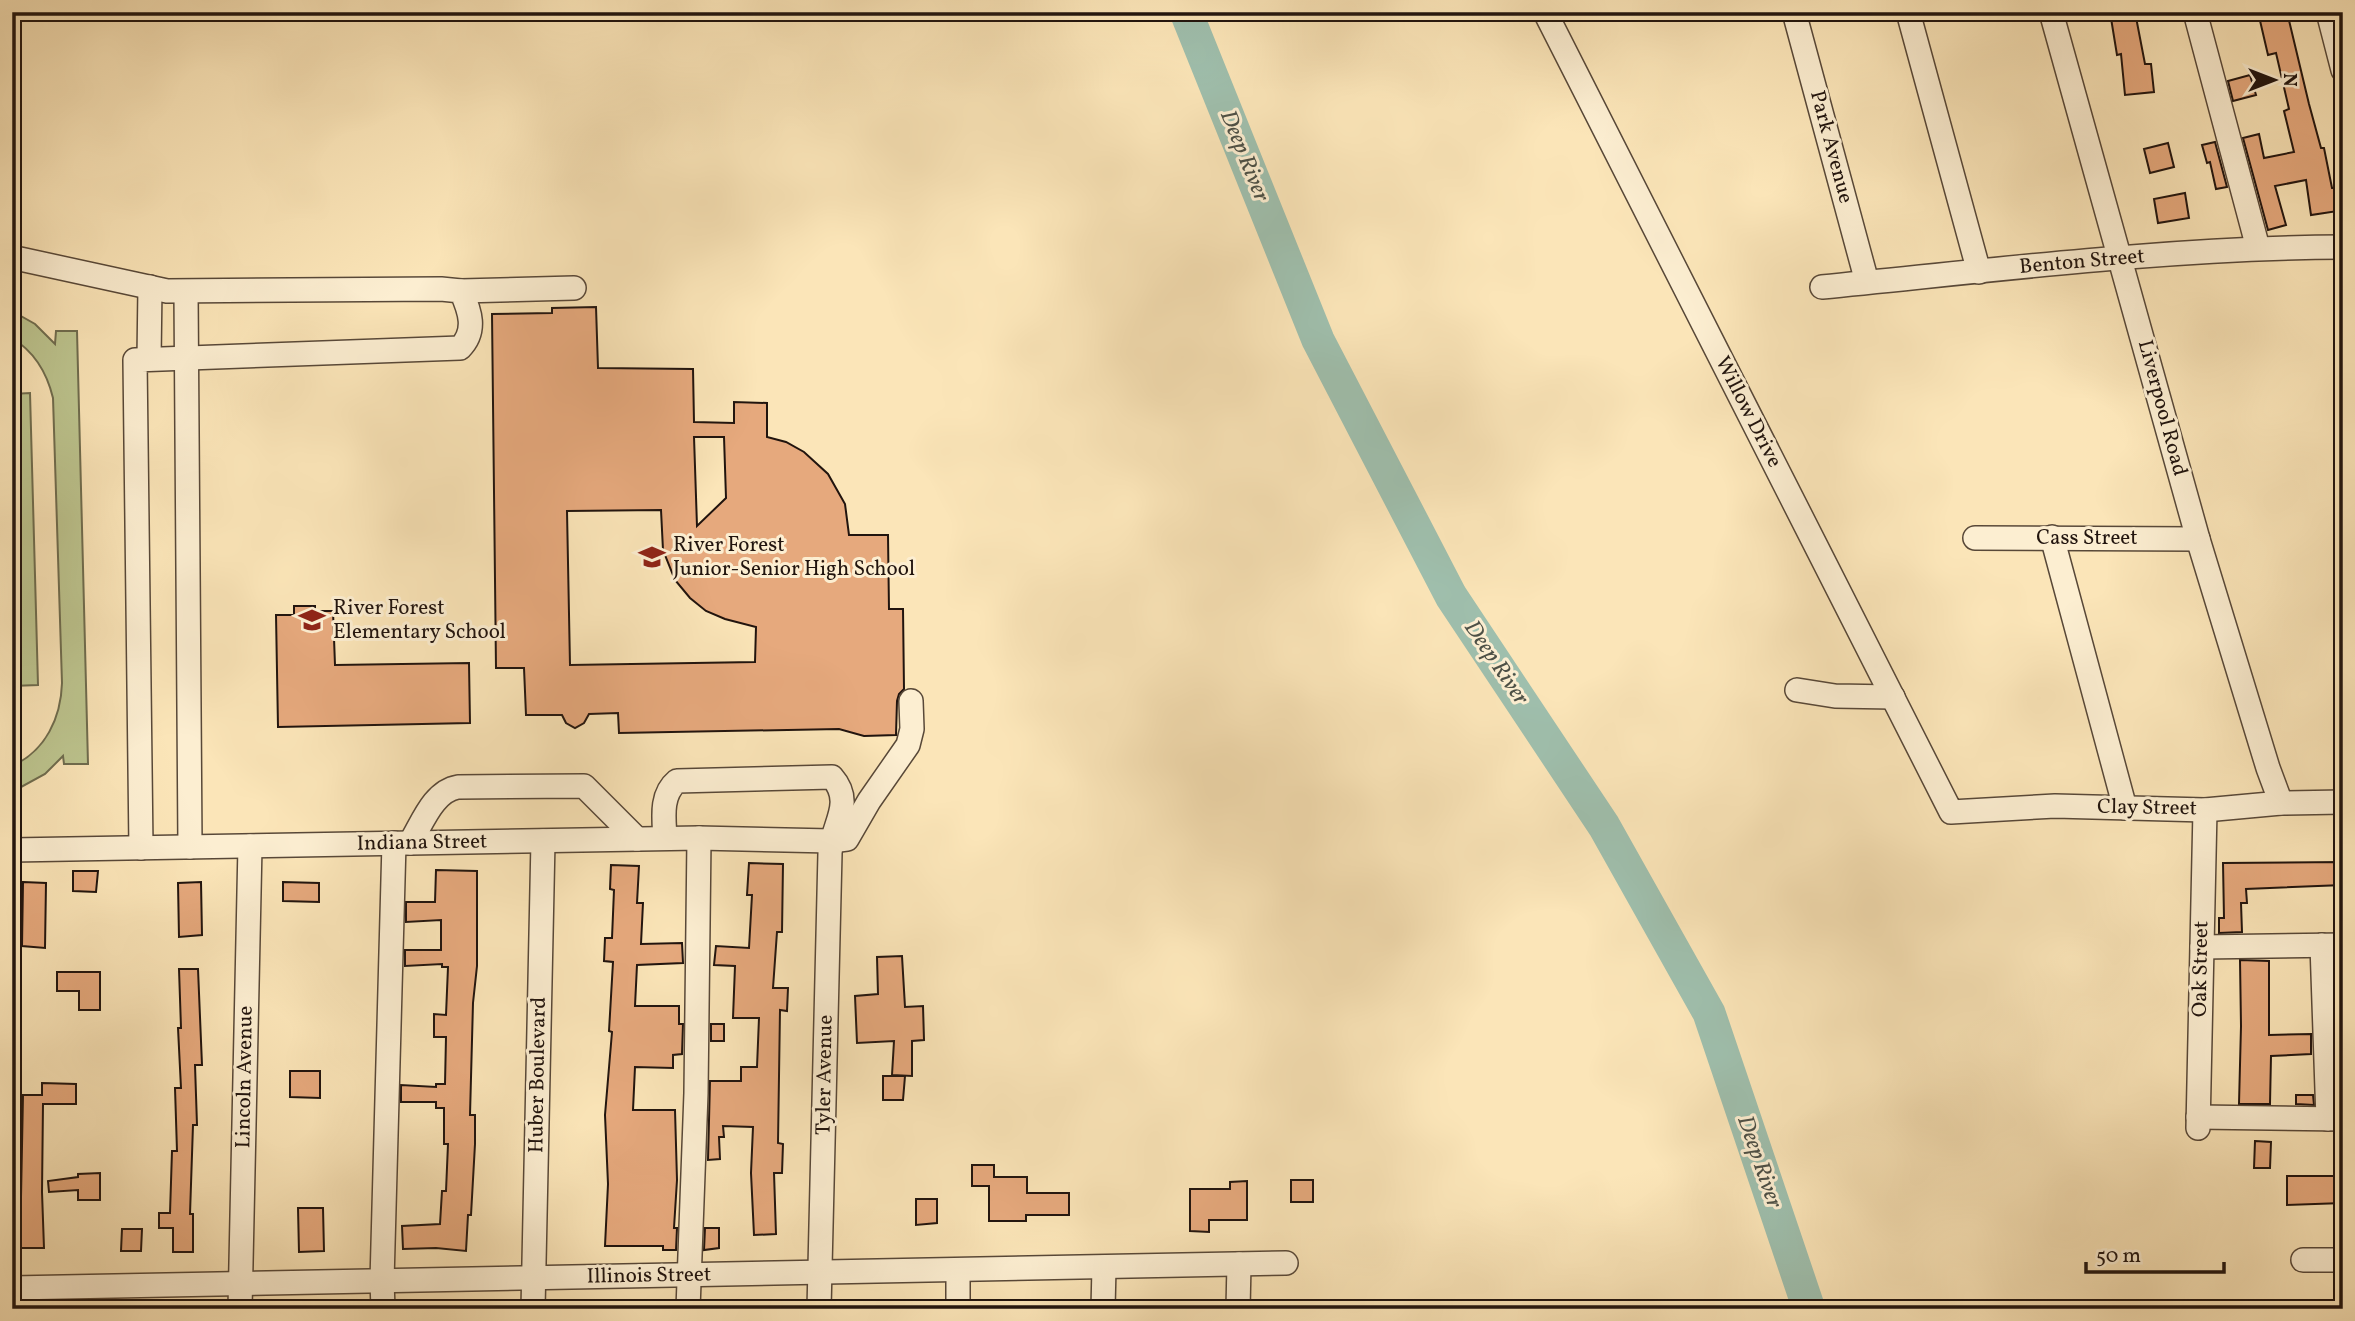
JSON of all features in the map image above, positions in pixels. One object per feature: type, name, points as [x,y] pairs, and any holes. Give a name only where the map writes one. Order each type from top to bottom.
[{"type":"street","name":"Willow Drive","points":[[1545,12],[1951,812]]},
{"type":"street","name":"Park Avenue","points":[[1794,12],[1867,282]]},
{"type":"street","points":[[1908,12],[1979,272]]},
{"type":"street","name":"Liverpool Road","points":[[2051,12],[2198,539],[2281,803]]},
{"type":"street","points":[[2195,12],[2258,248]]},
{"type":"street","points":[[2328,12],[2343,70]]},
{"type":"street","name":"Benton Street","points":[[1822,286],[2120,258],[2258,248],[2343,247]]},
{"type":"street","points":[[15,257],[167,291],[461,291],[574,288]]},
{"type":"street","points":[[141,848],[142,359],[150,287]]},
{"type":"street","points":[[142,359],[460,348],[467,341],[472,327],[469,307],[461,291]]},
{"type":"street","points":[[186,292],[190,847]]},
{"type":"street","points":[[2052,537],[2125,808]]},
{"type":"street","name":"Cass Street","points":[[1975,538],[2198,539]]},
{"type":"street","points":[[1797,690],[1835,696],[1893,697]]},
{"type":"street","points":[[831,841],[846,839],[908,745],[912,729],[911,701]]},
{"type":"street","name":"Tyler Avenue","points":[[665,838],[665,800],[668,788],[677,781],[832,777],[842,790],[842,806],[831,841],[819,1309]]},
{"type":"street","points":[[383,1309],[382,1281],[402,843],[436,799],[450,788],[458,787],[584,786],[637,839]]},
{"type":"street","name":"Clay Street","points":[[1951,812],[2055,806],[2205,810],[2281,803],[2343,802]]},
{"type":"street","name":"Oak Street","points":[[2205,810],[2198,1123],[2335,1119]]},
{"type":"street","name":"Indiana Street","points":[[12,850],[665,838],[831,841]]},
{"type":"street","points":[[688,1309],[696,1093],[699,838]]},
{"type":"street","name":"Huber Boulevard","points":[[534,1309],[543,841]]},
{"type":"street","name":"Lincoln Avenue","points":[[240,1309],[250,846]]},
{"type":"street","points":[[2202,947],[2332,945],[2335,1119]]},
{"type":"street","points":[[2303,1260],[2343,1260]]},
{"type":"street","name":"Illinois Street","points":[[12,1288],[1286,1263]]},
{"type":"street","points":[[1238,1309],[1239,1264]]},
{"type":"street","points":[[1103,1309],[1104,1267]]},
{"type":"street","points":[[958,1270],[958,1309]]},
{"type":"green space","points":[[12,311],[35,324],[55,344],[56,331],[77,331],[88,764],[64,764],[63,756],[45,774],[12,792],[12,766],[34,751],[49,732],[59,708],[62,683],[53,398],[39,364],[12,338]]},
{"type":"green space","points":[[30,393],[38,685],[12,686],[12,394]]},
{"type":"building","points":[[2110,12],[2135,12],[2145,64],[2151,64],[2154,92],[2125,95],[2121,54],[2117,55]]},
{"type":"building","points":[[2258,12],[2287,12],[2321,148],[2324,148],[2332,188],[2335,188],[2338,211],[2311,215],[2306,180],[2275,186],[2286,225],[2268,230],[2243,138],[2259,134],[2264,158],[2294,152],[2284,111],[2289,109],[2276,53],[2268,55]]},
{"type":"building","points":[[2250,75],[2256,95],[2233,101],[2228,81]]},
{"type":"building","points":[[2215,142],[2227,187],[2216,189],[2210,162],[2207,163],[2202,145]]},
{"type":"building","points":[[2168,143],[2174,167],[2150,173],[2144,149]]},
{"type":"building","points":[[2185,193],[2189,218],[2158,223],[2154,199]]},
{"type":"building","points":[[596,307],[598,368],[693,369],[694,422],[734,423],[734,402],[767,403],[767,437],[786,442],[804,452],[828,474],[845,504],[849,535],[888,535],[889,609],[903,609],[904,689],[897,701],[896,735],[864,736],[839,729],[619,733],[618,713],[589,714],[584,723],[575,728],[566,723],[562,715],[526,715],[524,668],[496,668],[492,314],[552,313],[552,308]],"holes":[[[694,437],[724,437],[726,498],[697,526]],[[661,510],[663,550],[675,580],[690,598],[706,611],[756,627],[755,662],[570,665],[567,511]]]},
{"type":"building","points":[[294,606],[315,606],[315,611],[333,611],[335,665],[469,663],[470,723],[278,727],[276,615],[294,615]]},
{"type":"building","points":[[2343,862],[2343,885],[2246,889],[2247,903],[2241,903],[2242,932],[2219,933],[2219,918],[2224,918],[2223,863]]},
{"type":"building","points":[[749,863],[783,864],[782,932],[777,932],[773,988],[788,988],[787,1011],[780,1010],[778,1143],[783,1144],[782,1173],[774,1173],[776,1234],[754,1235],[751,1173],[753,1127],[723,1126],[724,1137],[719,1137],[720,1159],[708,1160],[710,1081],[741,1081],[741,1067],[757,1067],[759,1018],[733,1018],[735,966],[714,965],[716,946],[749,948],[752,895],[747,895]]},
{"type":"building","points":[[611,865],[639,866],[637,903],[643,903],[641,944],[682,943],[683,963],[637,965],[635,1006],[679,1006],[679,1024],[683,1024],[682,1054],[673,1055],[673,1068],[635,1067],[633,1110],[675,1110],[676,1250],[663,1250],[663,1246],[605,1246],[608,1184],[605,1115],[612,1032],[609,1031],[613,962],[604,961],[605,938],[612,938],[614,890],[610,889]]},
{"type":"building","points":[[436,870],[477,871],[477,966],[473,1003],[470,1115],[475,1115],[475,1144],[466,1251],[403,1249],[402,1226],[440,1224],[442,1191],[446,1191],[448,1144],[444,1144],[444,1108],[436,1108],[436,1102],[401,1102],[401,1085],[436,1087],[436,1084],[445,1084],[446,1037],[434,1037],[434,1014],[446,1015],[448,967],[442,967],[442,964],[405,966],[405,950],[441,950],[441,920],[406,922],[406,902],[435,902]]},
{"type":"building","points":[[73,871],[98,871],[96,892],[73,891]]},
{"type":"building","points":[[23,882],[46,883],[45,948],[22,946]]},
{"type":"building","points":[[201,882],[202,935],[179,937],[178,883]]},
{"type":"building","points":[[283,882],[319,883],[319,902],[283,901]]},
{"type":"building","points":[[902,956],[905,1007],[923,1006],[924,1040],[912,1041],[912,1076],[892,1075],[894,1041],[857,1043],[855,996],[878,994],[877,957]]},
{"type":"building","points":[[2240,960],[2269,961],[2269,1035],[2311,1034],[2311,1054],[2271,1056],[2270,1104],[2239,1104]]},
{"type":"building","points":[[179,969],[198,969],[202,1065],[195,1065],[197,1125],[193,1125],[190,1214],[193,1214],[193,1252],[173,1252],[173,1228],[159,1228],[159,1213],[170,1213],[172,1151],[177,1151],[175,1088],[181,1088]]},
{"type":"building","points":[[57,972],[100,972],[100,1010],[79,1010],[79,991],[57,991]]},
{"type":"building","points":[[711,1024],[724,1024],[724,1041],[711,1041]]},
{"type":"building","points":[[290,1071],[320,1071],[320,1098],[290,1097]]},
{"type":"building","points":[[883,1076],[905,1076],[903,1100],[883,1100]]},
{"type":"building","points":[[42,1083],[76,1084],[76,1104],[43,1104],[44,1248],[20,1248],[23,1095],[42,1095]]},
{"type":"building","points":[[2296,1095],[2313,1095],[2314,1105],[2296,1104]]},
{"type":"building","points":[[2255,1141],[2271,1142],[2270,1168],[2254,1168]]},
{"type":"building","points":[[972,1165],[994,1165],[994,1177],[1027,1177],[1027,1193],[1069,1193],[1069,1215],[1026,1215],[1026,1221],[989,1221],[989,1186],[972,1186]]},
{"type":"building","points":[[100,1173],[100,1200],[78,1200],[78,1190],[49,1192],[48,1181],[78,1177],[78,1174]]},
{"type":"building","points":[[2287,1176],[2343,1176],[2343,1203],[2287,1205]]},
{"type":"building","points":[[1291,1180],[1313,1180],[1313,1202],[1291,1202]]},
{"type":"building","points":[[1247,1181],[1247,1220],[1209,1220],[1209,1232],[1190,1231],[1190,1189],[1230,1189],[1230,1182]]},
{"type":"building","points":[[916,1199],[937,1199],[937,1223],[916,1225]]},
{"type":"building","points":[[298,1208],[323,1208],[324,1251],[299,1252]]},
{"type":"building","points":[[705,1228],[719,1228],[719,1248],[704,1250]]},
{"type":"building","points":[[122,1229],[142,1229],[141,1251],[121,1251]]},
{"type":"waterway","name":"Deep River","points":[[1186,12],[1318,340],[1451,596],[1604,826],[1709,1013],[1809,1309]]},
{"type":"place","name":"River Forest Junior-Senior High School","points":[[652,557]]},
{"type":"place","name":"River Forest Elementary School","points":[[312,620]]}]
